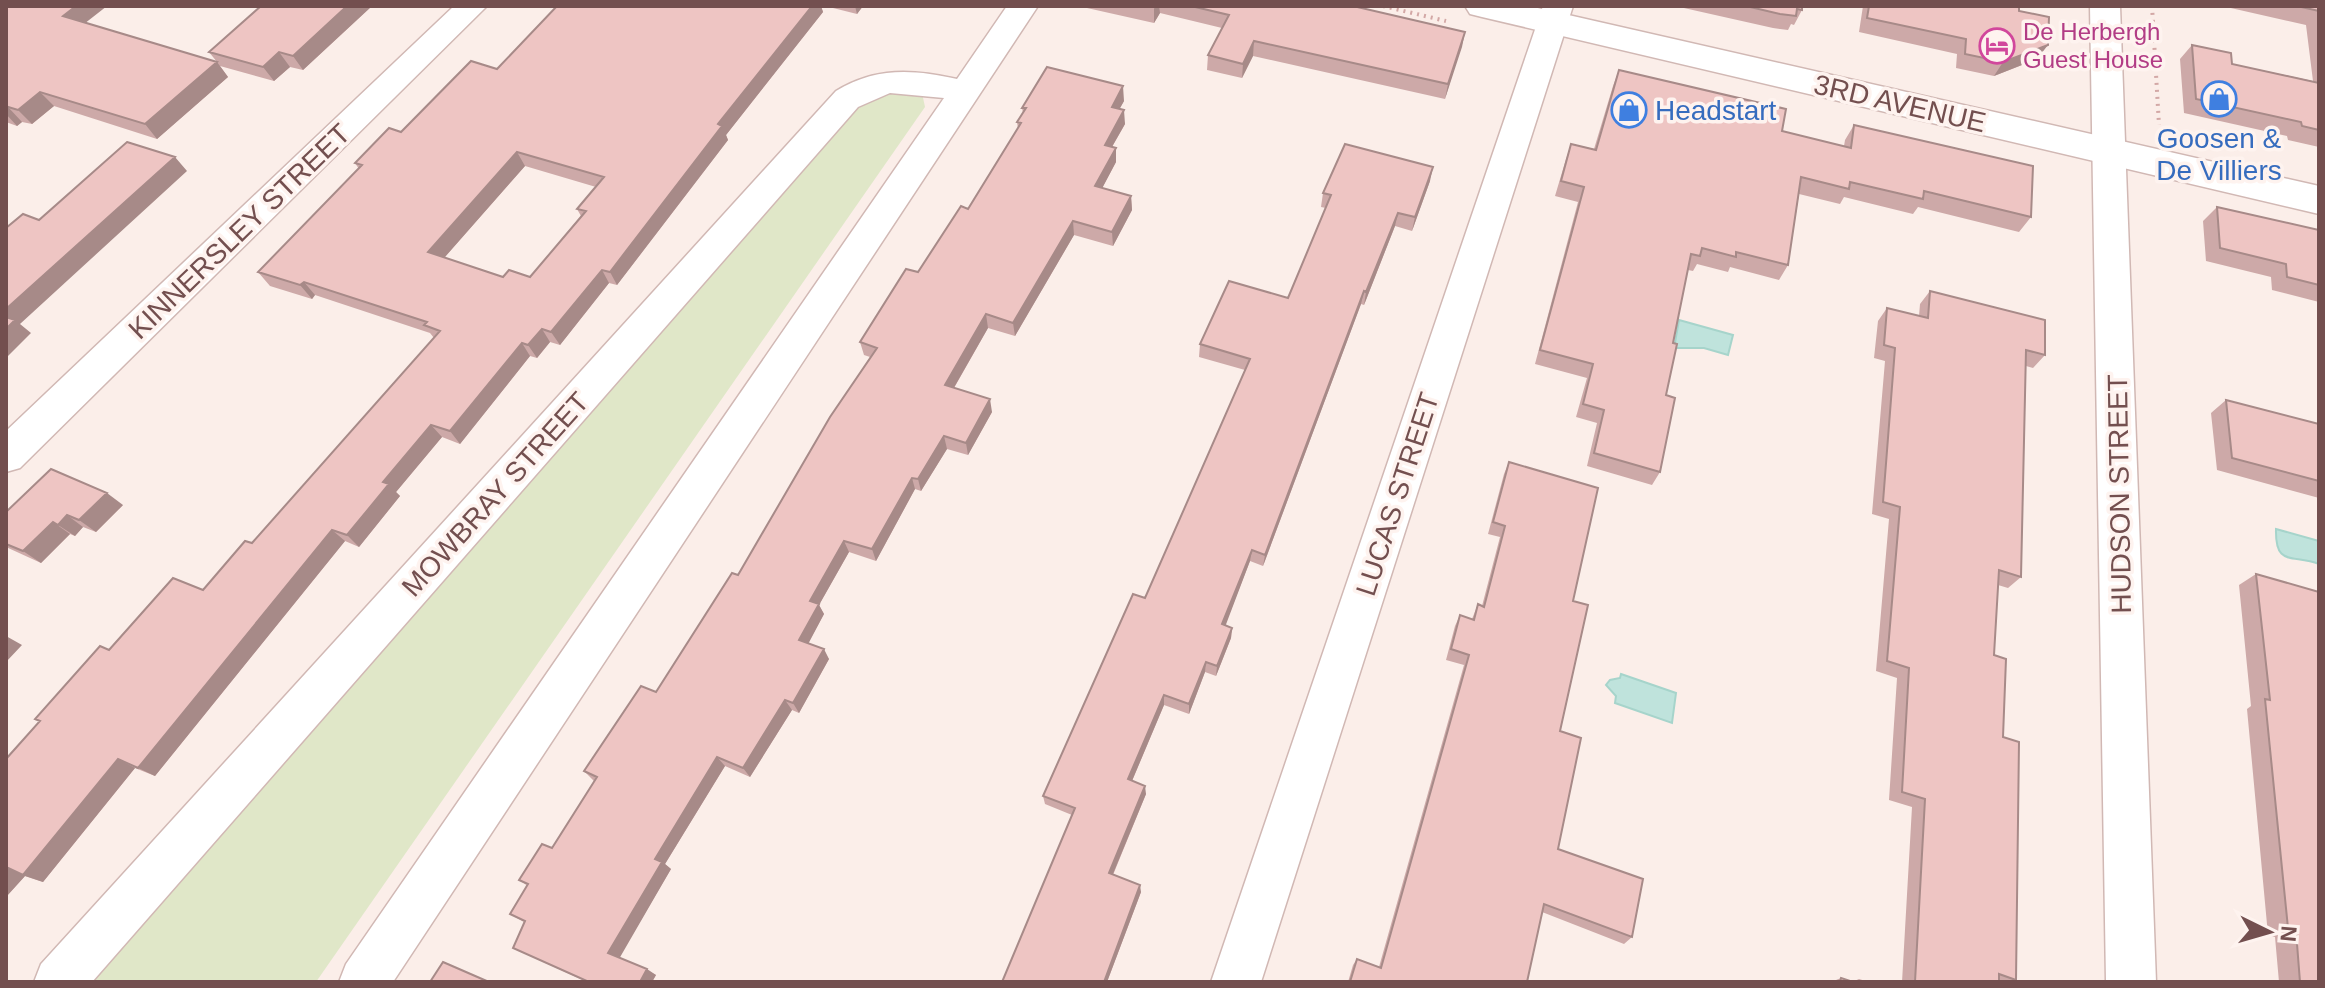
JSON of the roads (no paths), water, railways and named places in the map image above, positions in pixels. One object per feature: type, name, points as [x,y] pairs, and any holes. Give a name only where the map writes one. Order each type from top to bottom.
[{"type":"street","name":"KINNERSLEY STREET","points":[[6,456],[472,6]]},
{"type":"street","points":[[364,982],[1023,6]]},
{"type":"street","name":"3RD AVENUE","points":[[1482,6],[1555,14],[2319,200]]},
{"type":"street","name":"HUDSON STREET","points":[[2105,6],[2131,982]]},
{"type":"street","name":"LUCAS STREET","points":[[1236,982],[1555,14]]},
{"type":"street","name":"MOWBRAY STREET","points":[[59,982],[847,99],[861,89],[895,80],[967,92]]},
{"type":"water","points":[[1679,320],[1733,335],[1728,355],[1704,348],[1674,348]]},
{"type":"water","points":[[2276,529],[2319,541],[2319,564],[2282,554],[2276,541]]},
{"type":"water","points":[[1621,674],[1676,693],[1672,723],[1615,703],[1616,696],[1606,685],[1610,680],[1620,678]]},
{"type":"place","name":"De Herbergh Guest House","points":[[1997,46]]},
{"type":"place","name":"Goosen & De Villiers","points":[[2219,99]]},
{"type":"place","name":"Headstart","points":[[1629,110]]}]
